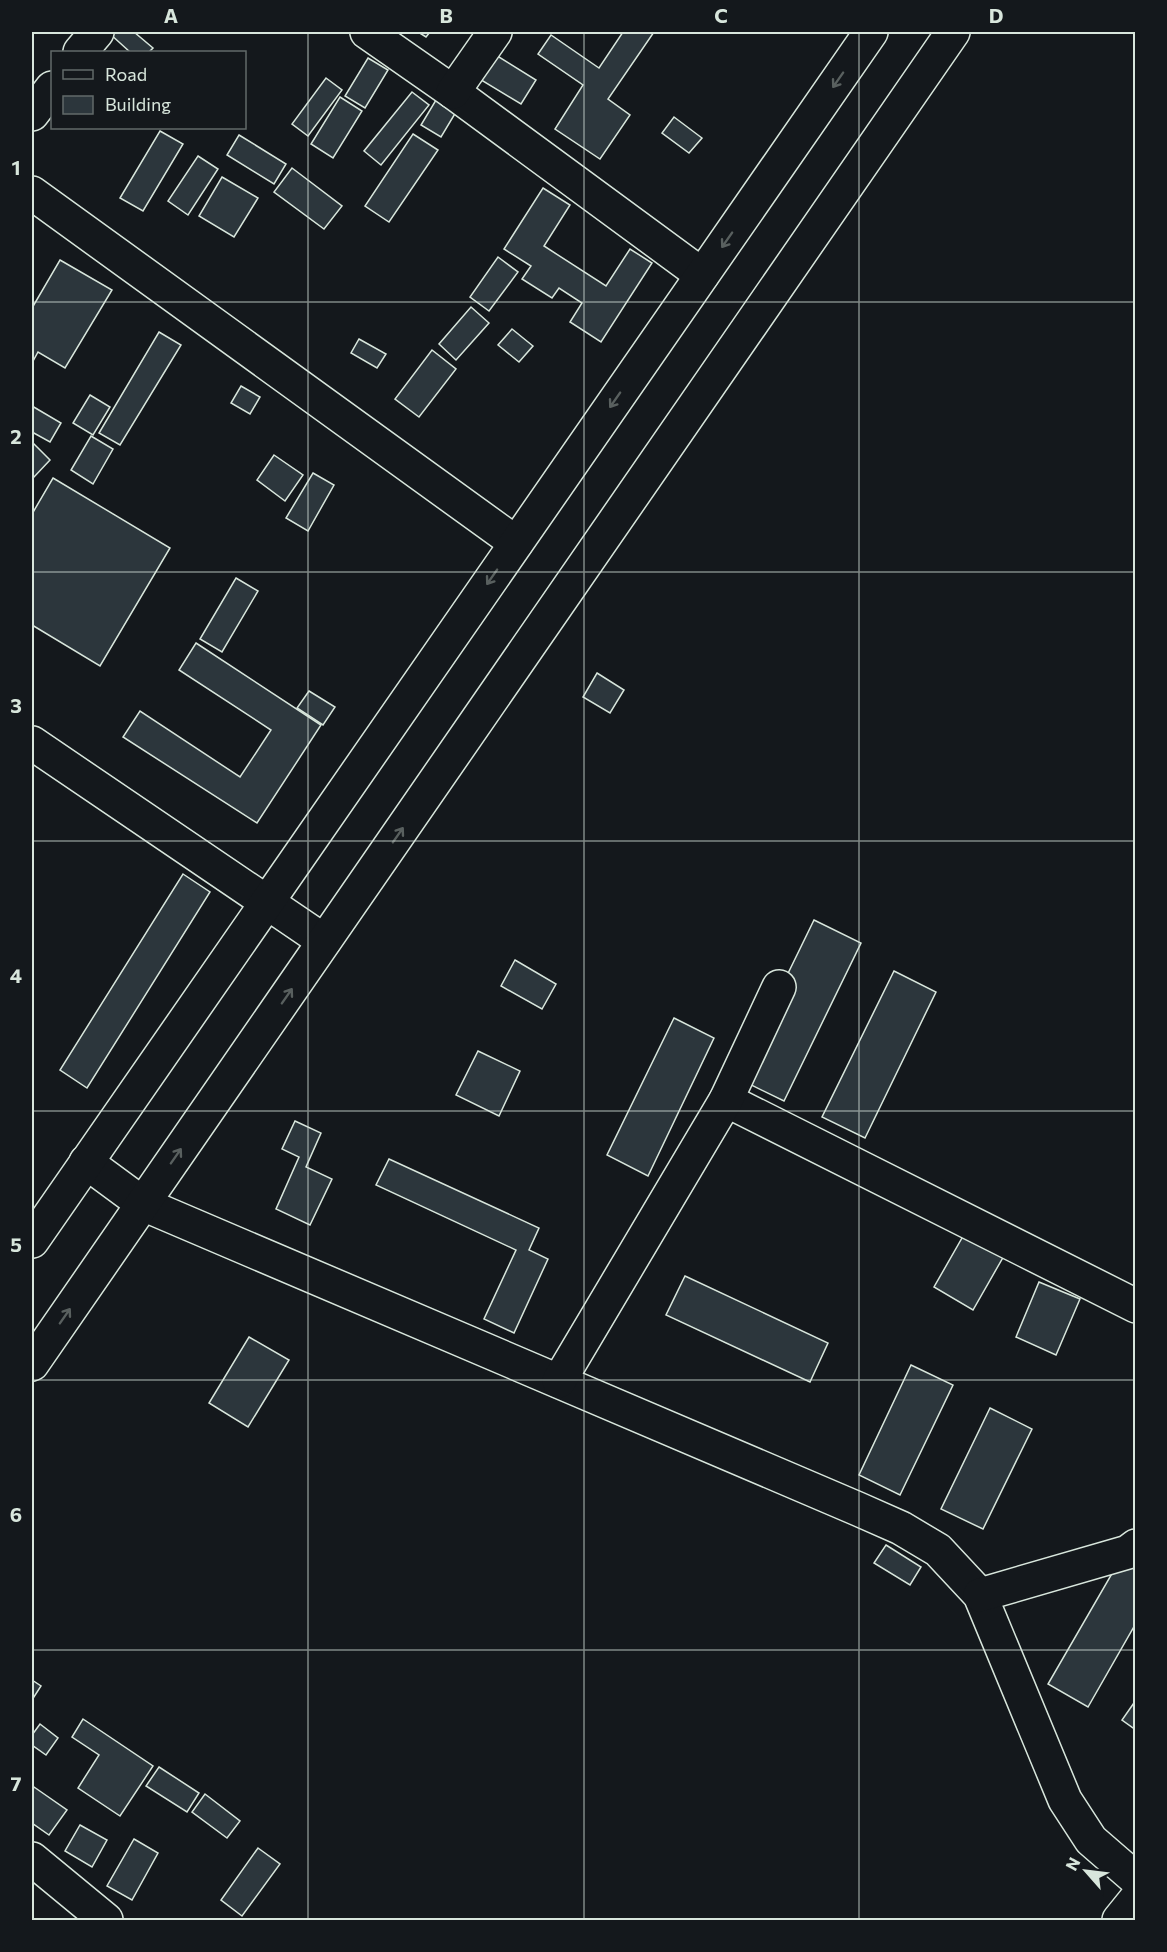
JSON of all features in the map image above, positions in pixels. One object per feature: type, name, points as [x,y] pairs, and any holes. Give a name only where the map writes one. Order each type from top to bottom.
[{"type":"street","points":[[81,51],[97,32]]},
{"type":"street","points":[[367,32],[453,92],[702,275]]},
{"type":"street","points":[[453,92],[495,32]]},
{"type":"street","points":[[32,1241],[871,32]]},
{"type":"street","points":[[32,1364],[953,32]]},
{"type":"street","points":[[32,114],[51,89]]},
{"type":"street","points":[[32,193],[516,543]]},
{"type":"street","points":[[32,743],[324,941]]},
{"type":"street","points":[[559,1381],[726,1100],[780,987]]},
{"type":"street","points":[[726,1100],[1136,1306]]},
{"type":"street","points":[[86,1162],[143,1204],[901,1528],[938,1550],[980,1595],[1065,1800],[1091,1840],[1136,1879]]},
{"type":"street","points":[[980,1595],[1128,1552],[1136,1546]]},
{"type":"street","points":[[32,1859],[106,1920]]},
{"type":"street","points":[[1119,1920],[1136,1899]]},
{"type":"building","points":[[134,32],[153,48],[150,51],[129,51],[109,33]]},
{"type":"building","points":[[418,32],[430,32],[426,37]]},
{"type":"building","points":[[623,32],[654,32],[608,99],[630,115],[600,159],[555,129],[583,85],[538,54],[551,35],[599,68]]},
{"type":"building","points":[[483,47],[536,80],[521,104],[468,72]]},
{"type":"building","points":[[368,58],[388,70],[365,108],[345,96]]},
{"type":"building","points":[[326,78],[342,90],[308,136],[292,124]]},
{"type":"building","points":[[412,92],[429,105],[381,165],[364,151]]},
{"type":"building","points":[[340,97],[362,111],[333,158],[311,144]]},
{"type":"building","points":[[436,100],[456,112],[441,137],[421,125]]},
{"type":"building","points":[[674,117],[702,138],[689,153],[662,133]]},
{"type":"building","points":[[160,131],[183,144],[143,211],[120,198]]},
{"type":"building","points":[[413,134],[438,150],[389,222],[365,206]]},
{"type":"building","points":[[239,135],[286,164],[274,184],[227,155]]},
{"type":"building","points":[[198,156],[218,169],[188,215],[168,201]]},
{"type":"building","points":[[292,168],[342,206],[324,229],[274,192]]},
{"type":"building","points":[[222,177],[258,198],[234,237],[199,216]]},
{"type":"building","points":[[543,188],[570,205],[544,246],[606,286],[630,249],[652,263],[601,342],[570,322],[582,303],[559,288],[552,298],[522,279],[531,266],[504,249]]},
{"type":"building","points":[[498,257],[518,272],[489,311],[470,297]]},
{"type":"building","points":[[60,260],[112,290],[65,368],[38,352],[32,363],[32,308]]},
{"type":"building","points":[[471,307],[489,323],[456,360],[439,344]]},
{"type":"building","points":[[512,329],[533,346],[519,362],[498,345]]},
{"type":"building","points":[[159,332],[181,345],[120,445],[99,433]]},
{"type":"building","points":[[359,339],[386,354],[377,368],[351,353]]},
{"type":"building","points":[[432,350],[456,369],[419,417],[395,399]]},
{"type":"building","points":[[241,386],[260,397],[250,414],[231,403]]},
{"type":"building","points":[[90,395],[110,407],[93,435],[73,423]]},
{"type":"building","points":[[32,406],[61,423],[50,442],[32,432]]},
{"type":"building","points":[[91,436],[113,449],[93,484],[71,470]]},
{"type":"building","points":[[32,442],[50,460],[34,477],[32,475]]},
{"type":"building","points":[[274,455],[303,475],[285,501],[257,480]]},
{"type":"building","points":[[313,473],[334,485],[308,531],[286,518]]},
{"type":"building","points":[[53,478],[170,548],[100,666],[32,625],[32,514]]},
{"type":"building","points":[[236,578],[258,591],[222,652],[200,639]]},
{"type":"building","points":[[196,643],[321,725],[257,823],[123,737],[140,711],[240,777],[271,730],[179,670]]},
{"type":"building","points":[[597,673],[624,690],[610,713],[583,697]]},
{"type":"building","points":[[309,691],[335,707],[323,725],[297,708]]},
{"type":"building","points":[[183,874],[210,892],[87,1088],[60,1070]]},
{"type":"building","points":[[814,920],[861,943],[784,1101],[737,1078]]},
{"type":"building","points":[[515,960],[556,984],[542,1009],[501,986]]},
{"type":"building","points":[[894,971],[936,992],[865,1138],[822,1117]]},
{"type":"building","points":[[674,1018],[714,1038],[648,1176],[607,1155]]},
{"type":"building","points":[[478,1051],[520,1071],[499,1116],[456,1095]]},
{"type":"building","points":[[295,1121],[321,1133],[306,1167],[332,1179],[310,1225],[276,1209],[299,1157],[282,1149]]},
{"type":"building","points":[[389,1159],[539,1228],[529,1250],[548,1259],[514,1333],[484,1319],[516,1250],[376,1185]]},
{"type":"building","points":[[970,1224],[1009,1247],[973,1310],[934,1287]]},
{"type":"building","points":[[685,1276],[828,1343],[810,1382],[666,1315]]},
{"type":"building","points":[[1039,1282],[1080,1299],[1056,1355],[1016,1337]]},
{"type":"building","points":[[249,1337],[289,1360],[248,1427],[209,1403]]},
{"type":"building","points":[[911,1365],[953,1385],[900,1495],[859,1475]]},
{"type":"building","points":[[990,1408],[1032,1429],[983,1529],[941,1509]]},
{"type":"building","points":[[1136,1532],[1136,1623],[1088,1707],[1048,1684]]},
{"type":"building","points":[[886,1545],[921,1567],[910,1585],[874,1563]]},
{"type":"building","points":[[32,1680],[41,1686],[32,1700]]},
{"type":"building","points":[[1136,1700],[1136,1730],[1122,1720]]},
{"type":"building","points":[[83,1719],[153,1766],[120,1816],[78,1788],[99,1755],[72,1737]]},
{"type":"building","points":[[40,1724],[58,1738],[46,1755],[32,1745],[32,1735]]},
{"type":"building","points":[[159,1767],[199,1793],[187,1812],[146,1786]]},
{"type":"building","points":[[34,1787],[67,1810],[49,1835],[32,1823]]},
{"type":"building","points":[[205,1794],[240,1821],[227,1838],[192,1812]]},
{"type":"building","points":[[80,1825],[107,1840],[92,1867],[65,1851]]},
{"type":"building","points":[[134,1839],[158,1853],[132,1900],[107,1886]]},
{"type":"building","points":[[258,1848],[280,1864],[242,1916],[221,1900]]}]
